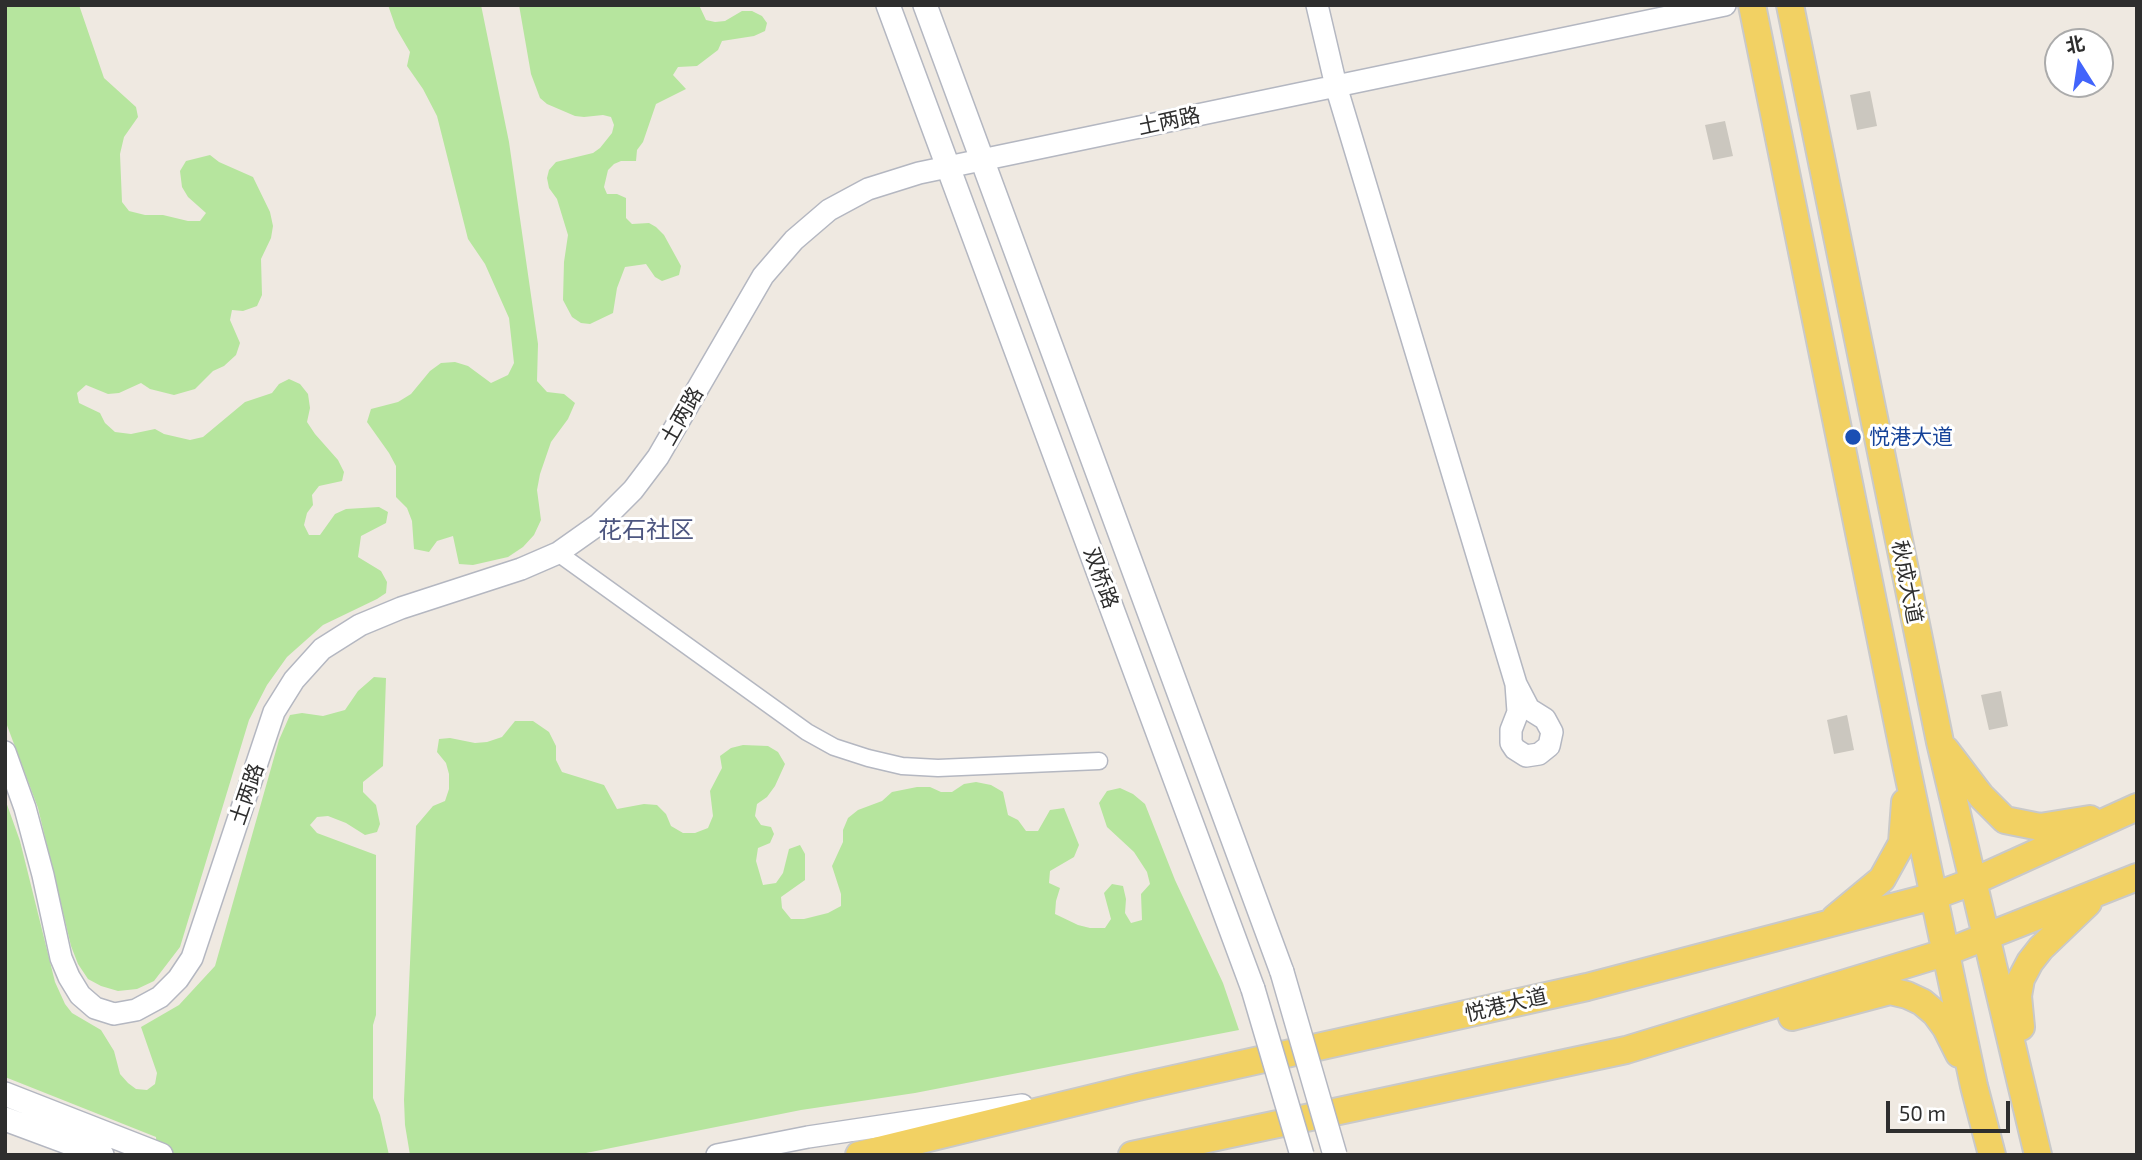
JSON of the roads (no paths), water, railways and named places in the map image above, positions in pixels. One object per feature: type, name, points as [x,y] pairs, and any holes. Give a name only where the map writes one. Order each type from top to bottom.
[{"type":"main road","name":"双桥路","points":[[888,5],[1253,989],[1302,1155]]},
{"type":"main road","name":"双桥路","points":[[925,5],[1282,972],[1335,1155]]},
{"type":"main road","name":"秋成大道","points":[[1752,5],[1907,769],[1992,1155]]},
{"type":"main road","name":"秋成大道","points":[[1790,5],[1940,742],[2038,1155]]},
{"type":"main road","points":[[1940,742],[1981,796],[2005,820],[2040,827],[2132,810]]},
{"type":"main road","points":[[1829,923],[1882,879],[1902,843],[1907,769]]},
{"type":"main road","name":"悦港大道","points":[[859,1155],[1138,1087],[1587,986],[1934,896],[1972,882],[2132,810]]},
{"type":"main road","points":[[1626,1050],[1947,953],[2137,877]]},
{"type":"main road","points":[[2028,1115],[2026,1061],[2018,1013],[2021,979],[2029,962],[2041,947],[2098,894]]},
{"type":"main road","points":[[1138,1154],[1626,1050],[1777,1021],[1890,991],[1922,1002],[1935,1013],[1946,1028],[1975,1086]]},
{"type":"main road","points":[[5,1094],[157,1153]]},
{"type":"main road","points":[[5,1119],[102,1155]]},
{"type":"street","points":[[1317,5],[1336,86],[1516,684]]},
{"type":"street","name":"土两路","points":[[5,752],[24,808],[61,958],[69,977],[80,995],[96,1008],[114,1014],[136,1010],[160,997],[178,979],[192,958],[274,712],[294,680],[322,649],[360,625],[401,608],[521,569],[558,553],[599,524],[633,490],[650,468],[764,276],[794,240],[829,210],[868,189],[919,173],[1725,5]]},
{"type":"street","points":[[558,553],[807,732],[834,747],[902,766],[938,768],[1099,761]]},
{"type":"street","points":[[717,1155],[808,1137],[1138,1087]]},
{"type":"place","name":"悦港大道","points":[[1853,437]]},
{"type":"district","name":"花石社区","points":[[646,530]]}]
